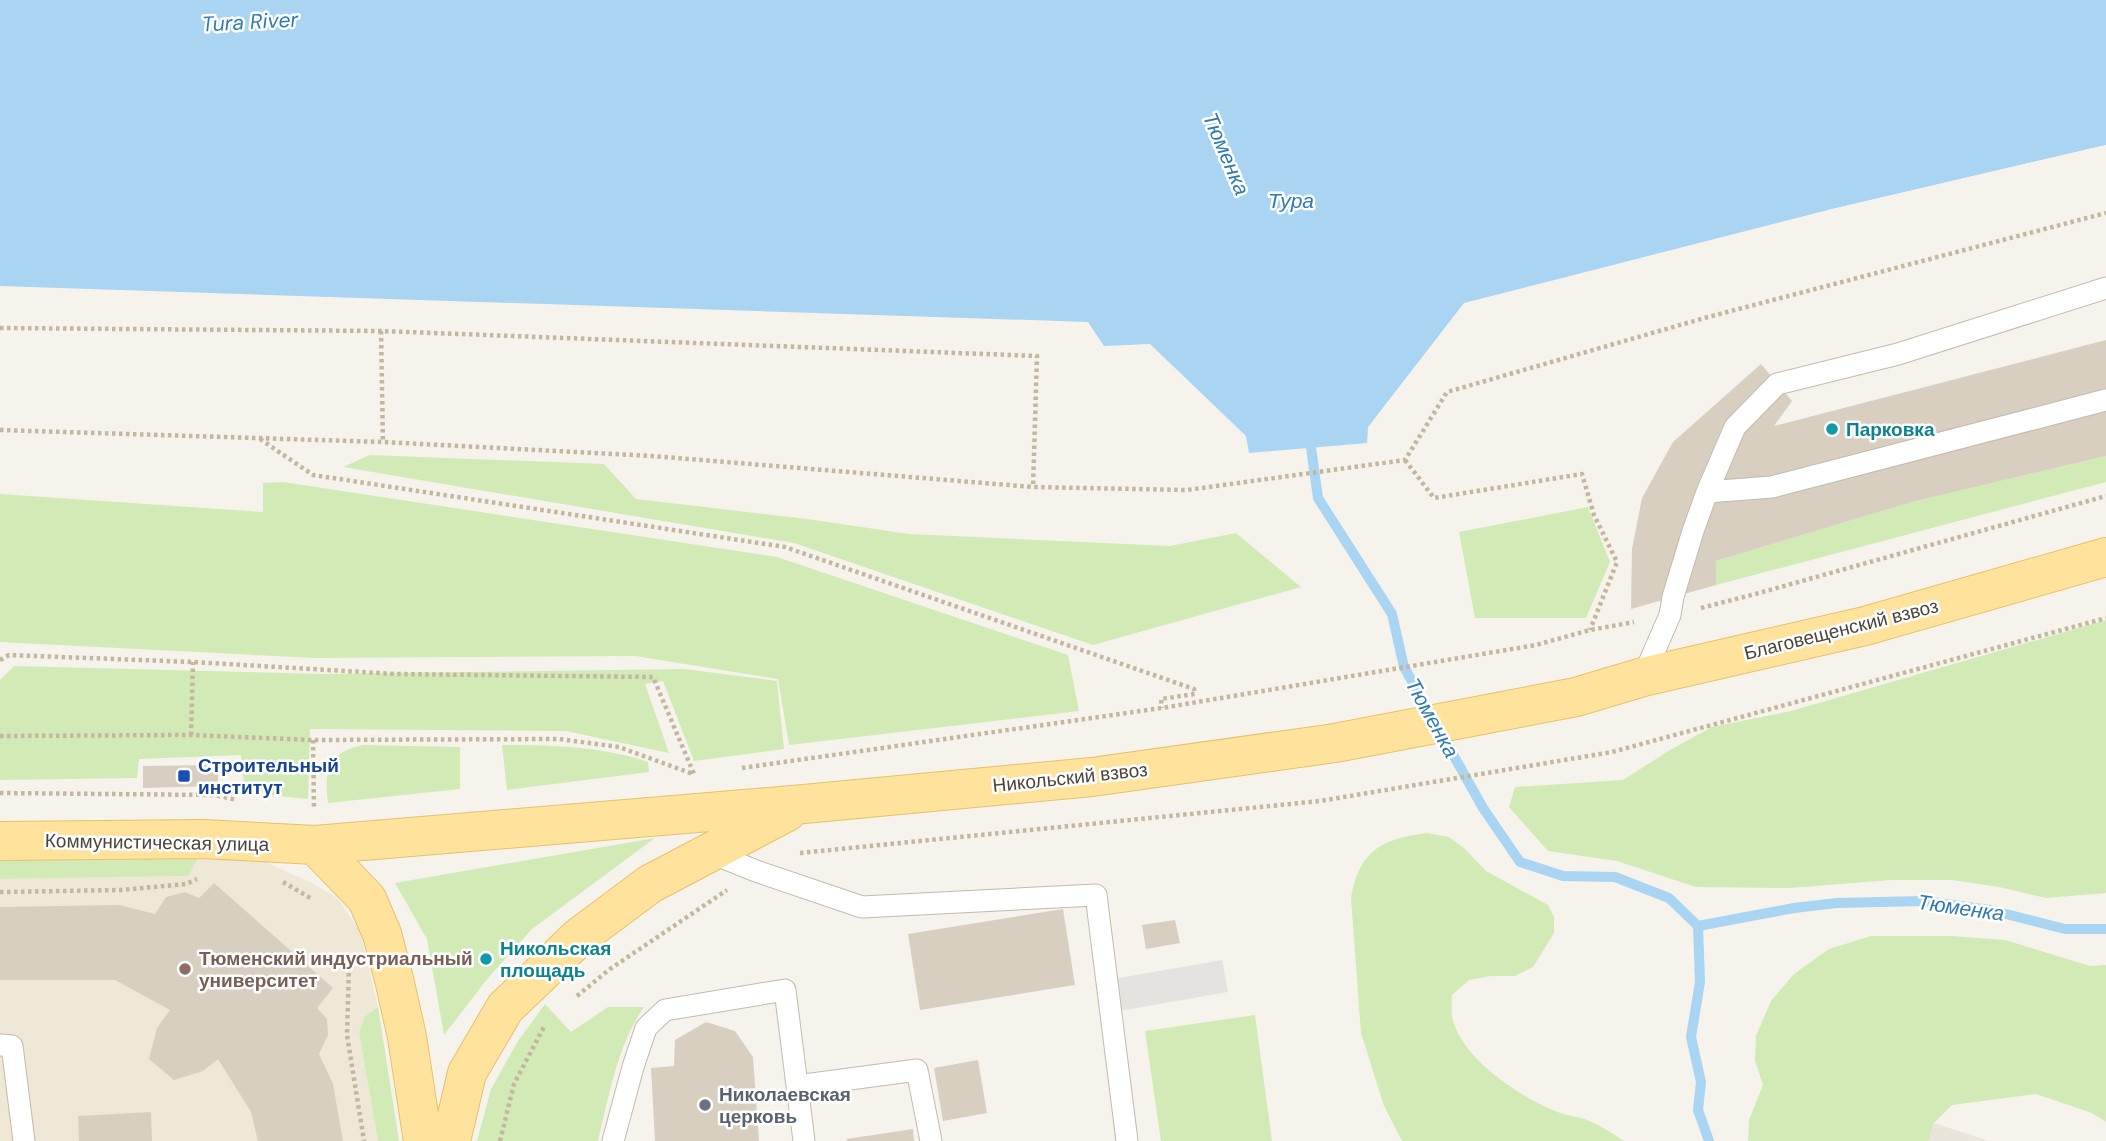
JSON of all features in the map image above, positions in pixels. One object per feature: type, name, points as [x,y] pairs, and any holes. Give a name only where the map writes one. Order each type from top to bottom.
[{"type":"main road","name":"Благовещенский взвоз","points":[[1576,697],[1643,677],[1865,626],[2106,557]]},
{"type":"main road","name":"Никольский взвоз","points":[[315,845],[1092,777],[1335,743],[1576,697]]},
{"type":"main road","points":[[451,1141],[467,1073],[505,1008],[579,937],[650,884],[804,804]]},
{"type":"main road","name":"Коммунистическая улица","points":[[0,841],[203,839],[315,845]]},
{"type":"main road","points":[[315,845],[367,899],[382,934],[407,1037],[423,1141]]},
{"type":"lane","points":[[1643,677],[1670,615],[1693,531],[1735,427],[1777,384],[1898,354],[2106,288]]},
{"type":"lane","points":[[1707,492],[1772,487],[2106,400]]},
{"type":"lane","points":[[709,852],[862,907],[1096,895],[1128,1141]]},
{"type":"lane","points":[[613,1141],[646,1028],[665,1010],[785,990],[804,1141]]},
{"type":"lane","points":[[0,1045],[12,1046],[24,1141]]},
{"type":"lane","points":[[797,1086],[917,1070],[931,1141]]},
{"type":"path","points":[[0,430],[383,442],[652,456],[1033,487],[1187,490],[1405,460],[1447,392],[1708,317],[2106,213]]},
{"type":"path","points":[[0,328],[381,331],[1037,356],[1033,487]]},
{"type":"path","points":[[381,331],[383,442]]},
{"type":"path","points":[[259,438],[313,475],[785,547],[1194,689],[1195,694],[1161,699],[1162,708]]},
{"type":"path","points":[[1405,460],[1434,498],[1582,474],[1594,514],[1617,562],[1590,630]]},
{"type":"path","points":[[734,769],[1162,708],[1536,645],[1590,630],[1670,615],[1759,593],[2106,496]]},
{"type":"path","points":[[569,1002],[610,969],[756,871],[802,853],[1320,801],[1612,752],[2106,618]]},
{"type":"path","points":[[0,660],[9,655],[396,674],[653,677],[694,774]]},
{"type":"path","points":[[191,735],[193,662]]},
{"type":"path","points":[[0,736],[191,735],[313,740],[559,739],[619,747],[694,774]]},
{"type":"path","points":[[681,776],[707,773]]},
{"type":"path","points":[[0,793],[214,795],[239,801]]},
{"type":"path","points":[[0,892],[121,890],[186,884],[207,875]]},
{"type":"path","points":[[272,877],[319,905]]},
{"type":"path","points":[[349,965],[347,1035],[364,1141]]},
{"type":"path","points":[[500,1141],[514,1084],[549,1018]]},
{"type":"shaded area","name":"Тюменский индустриальный университет","points":[[200,855],[263,861],[312,883],[337,898],[360,931],[378,1007],[365,1016],[359,1032],[378,1141],[0,1141],[0,879],[187,876]]},
{"type":"shaded area","points":[[1222,960],[1228,992],[1119,1011],[1113,979]]},
{"type":"shaded area","points":[[1934,1123],[1989,1141],[1928,1141]]},
{"type":"green space","points":[[370,455],[604,464],[636,499],[909,534],[1170,546],[1236,533],[1301,587],[1093,645],[794,543],[343,467]]},
{"type":"green space","points":[[2106,456],[2106,482],[1716,585],[1716,561],[1912,502]]},
{"type":"green space","points":[[283,482],[777,557],[1068,655],[1079,711],[789,745],[778,679],[635,656],[315,658],[0,642],[0,494],[263,512],[263,483]]},
{"type":"green space","points":[[1588,507],[1610,562],[1586,618],[1475,618],[1459,532]]},
{"type":"green space","points":[[2106,620],[2106,893],[2046,898],[1952,880],[1891,880],[1790,888],[1696,887],[1617,861],[1548,851],[1509,807],[1515,787],[1623,780],[1712,727],[1791,711]]},
{"type":"green space","points":[[14,666],[323,674],[684,669],[777,681],[784,749],[694,761],[663,681],[645,684],[669,753],[566,731],[310,729],[308,799],[268,795],[244,783],[241,755],[139,759],[137,778],[0,780],[0,680]]},
{"type":"green space","points":[[363,745],[460,747],[460,789],[328,803],[327,781],[331,764],[342,753]]},
{"type":"green space","points":[[502,745],[557,746],[612,753],[648,762],[649,772],[507,790]]},
{"type":"green space","points":[[1427,833],[1449,837],[1486,871],[1548,905],[1554,917],[1554,933],[1533,967],[1515,976],[1469,980],[1452,995],[1452,1016],[1457,1032],[1479,1061],[1525,1096],[1558,1112],[1592,1122],[1624,1141],[1402,1141],[1384,1106],[1361,1033],[1351,898],[1360,868],[1375,850],[1397,839]]},
{"type":"green space","points":[[655,838],[532,929],[488,978],[444,1035],[427,939],[395,883]]},
{"type":"green space","points":[[200,855],[188,876],[0,879],[0,859]]},
{"type":"green space","points":[[1871,936],[1950,936],[2005,940],[2090,966],[2106,965],[2106,1122],[2092,1113],[2036,1094],[1952,1105],[1934,1123],[1928,1141],[1748,1141],[1749,1120],[1763,1085],[1755,1061],[1756,1036],[1771,1001],[1794,974],[1829,949]]},
{"type":"green space","points":[[545,1004],[571,1032],[608,1007],[644,1007],[620,1055],[598,1141],[477,1141],[491,1089],[518,1041]]},
{"type":"green space","points":[[378,1007],[399,1141],[378,1141],[359,1032],[365,1016]]},
{"type":"green space","points":[[1255,1015],[1272,1141],[1161,1141],[1145,1031]]},
{"type":"water","name":"Тура","points":[[0,0],[2106,0],[2106,145],[1828,210],[1464,303],[1368,427],[1367,443],[1249,453],[1246,436],[1150,344],[1104,346],[1088,322],[0,286]]},
{"type":"pier","points":[[2106,145],[2106,148],[1829,213],[1828,210]]},
{"type":"building","points":[[2106,340],[2106,456],[1912,502],[1716,561],[1716,585],[1631,609],[1632,549],[1642,498],[1673,442],[1761,364],[1792,401],[1774,426]]},
{"type":"building","points":[[218,765],[218,786],[143,788],[143,766]]},
{"type":"building","points":[[214,883],[333,988],[317,1008],[327,1019],[328,1035],[319,1054],[333,1084],[343,1141],[258,1141],[251,1112],[218,1059],[203,1071],[174,1080],[149,1059],[157,1028],[170,1010],[115,980],[0,980],[0,907],[119,905],[155,914],[166,897],[185,892],[199,898]]},
{"type":"building","points":[[1063,909],[1075,985],[920,1010],[908,934]]},
{"type":"building","points":[[1175,920],[1180,943],[1146,949],[1142,925]]},
{"type":"building","name":"Николаевская церковь","points":[[706,1022],[735,1031],[753,1057],[759,1141],[655,1141],[651,1068],[674,1066],[675,1040]]},
{"type":"building","points":[[978,1060],[987,1113],[943,1121],[934,1068]]},
{"type":"building","points":[[151,1112],[152,1141],[79,1141],[78,1116]]},
{"type":"building","points":[[913,1129],[914,1141],[847,1141],[847,1139]]},
{"type":"waterway","name":"Тюменка","points":[[1309,433],[1318,498],[1392,614],[1404,667],[1483,808],[1520,862],[1563,876],[1615,877],[1669,898],[1698,926],[1837,903],[1923,901],[1990,910],[2065,929],[2106,929]]},
{"type":"waterway","points":[[1698,926],[1700,982],[1691,1037],[1701,1082],[1698,1110],[1709,1141]]},
{"type":"place","name":"Парковка","points":[[1832,429]]},
{"type":"place","name":"Строительный институт","points":[[184,776]]},
{"type":"place","name":"Никольская площадь","points":[[486,959]]},
{"type":"place","name":"Тюменский индустриальный университет","points":[[185,969]]},
{"type":"place","name":"Николаевская церковь","points":[[705,1105]]},
{"type":"water label","name":"Tura River","points":[[250,22]]}]
